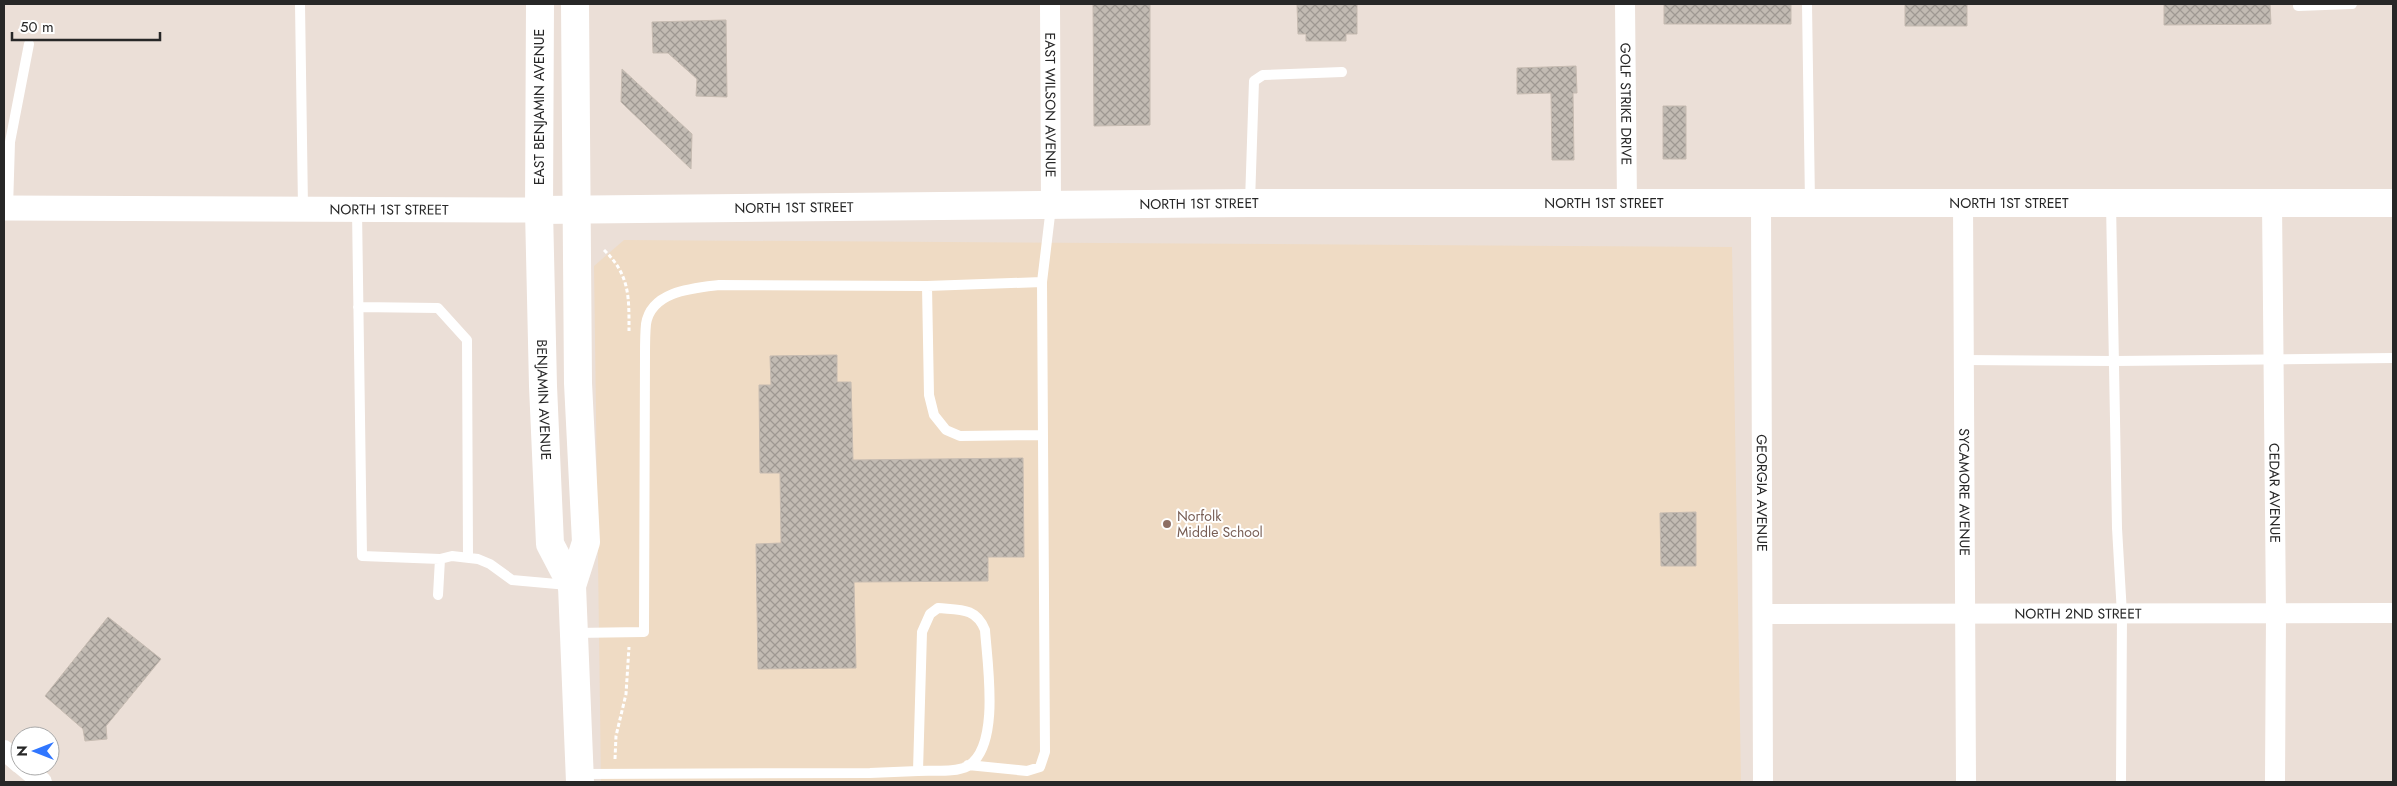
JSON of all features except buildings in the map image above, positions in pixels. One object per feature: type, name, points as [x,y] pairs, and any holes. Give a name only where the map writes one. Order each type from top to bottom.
[{"type":"main road","name":"EAST BENJAMIN AVENUE","points":[[539,210],[540,4]]},
{"type":"main road","points":[[576,4],[576,210]]},
{"type":"main road","name":"NORTH 1ST STREET","points":[[539,210],[1250,203],[2393,203]]},
{"type":"main road","name":"BENJAMIN AVENUE","points":[[539,210],[543,386],[550,544],[572,586]]},
{"type":"main road","name":"BENJAMIN AVENUE","points":[[576,210],[578,383],[586,542],[572,586],[580,778]]},
{"type":"street","name":"EAST WILSON AVENUE","points":[[1050,4],[1051,206]]},
{"type":"street","name":"GOLF STRIKE DRIVE","points":[[1625,4],[1627,204]]},
{"type":"street","name":"SYCAMORE AVENUE","points":[[1964,202],[1966,782]]},
{"type":"street","name":"GEORGIA AVENUE","points":[[1761,203],[1764,782]]},
{"type":"street","name":"CEDAR AVENUE","points":[[2272,203],[2276,614],[2275,782]]},
{"type":"street","name":"NORTH 1ST STREET","points":[[6,208],[539,210]]},
{"type":"street","name":"NORTH 2ND STREET","points":[[1763,614],[2393,613]]},
{"type":"lane","points":[[300,4],[303,208]]},
{"type":"lane","points":[[1807,4],[1810,203]]},
{"type":"lane","points":[[2298,4],[2298,6],[2352,4]]},
{"type":"lane","points":[[6,208],[10,142],[29,44]]},
{"type":"lane","points":[[1250,203],[1254,81],[1263,76],[1342,72]]},
{"type":"lane","points":[[2111,202],[2117,528],[2122,614],[2121,782]]},
{"type":"lane","points":[[580,778],[615,773],[870,773],[955,769],[968,765],[1028,771],[1040,766],[1045,752],[1042,282],[1051,206]]},
{"type":"lane","points":[[357,208],[362,556],[440,559],[452,556],[468,557],[490,564],[512,580],[524,583],[572,586]]},
{"type":"lane","points":[[574,634],[644,632],[646,322],[654,305],[688,288],[719,285],[927,286],[1042,282]]},
{"type":"lane","points":[[927,286],[929,395],[934,415],[946,430],[960,436],[1044,434]]},
{"type":"lane","points":[[358,306],[438,308],[467,340],[468,557]]},
{"type":"lane","points":[[1964,360],[2115,361],[2393,358]]},
{"type":"lane","points":[[438,595],[440,559]]},
{"type":"lane","points":[[918,771],[922,632],[930,614],[938,608],[968,611],[981,619],[985,630],[990,713],[986,737],[980,751],[968,765]]},
{"type":"path","points":[[604,250],[617,262],[625,280],[629,294],[629,334]]},
{"type":"path","points":[[615,773],[616,736],[626,694],[629,668],[629,632]]},
{"type":"shaded area","name":"Norfolk Middle School","points":[[624,240],[1732,247],[1741,782],[601,782],[594,266]]},
{"type":"place","name":"Norfolk Middle School","points":[[1167,524]]}]
